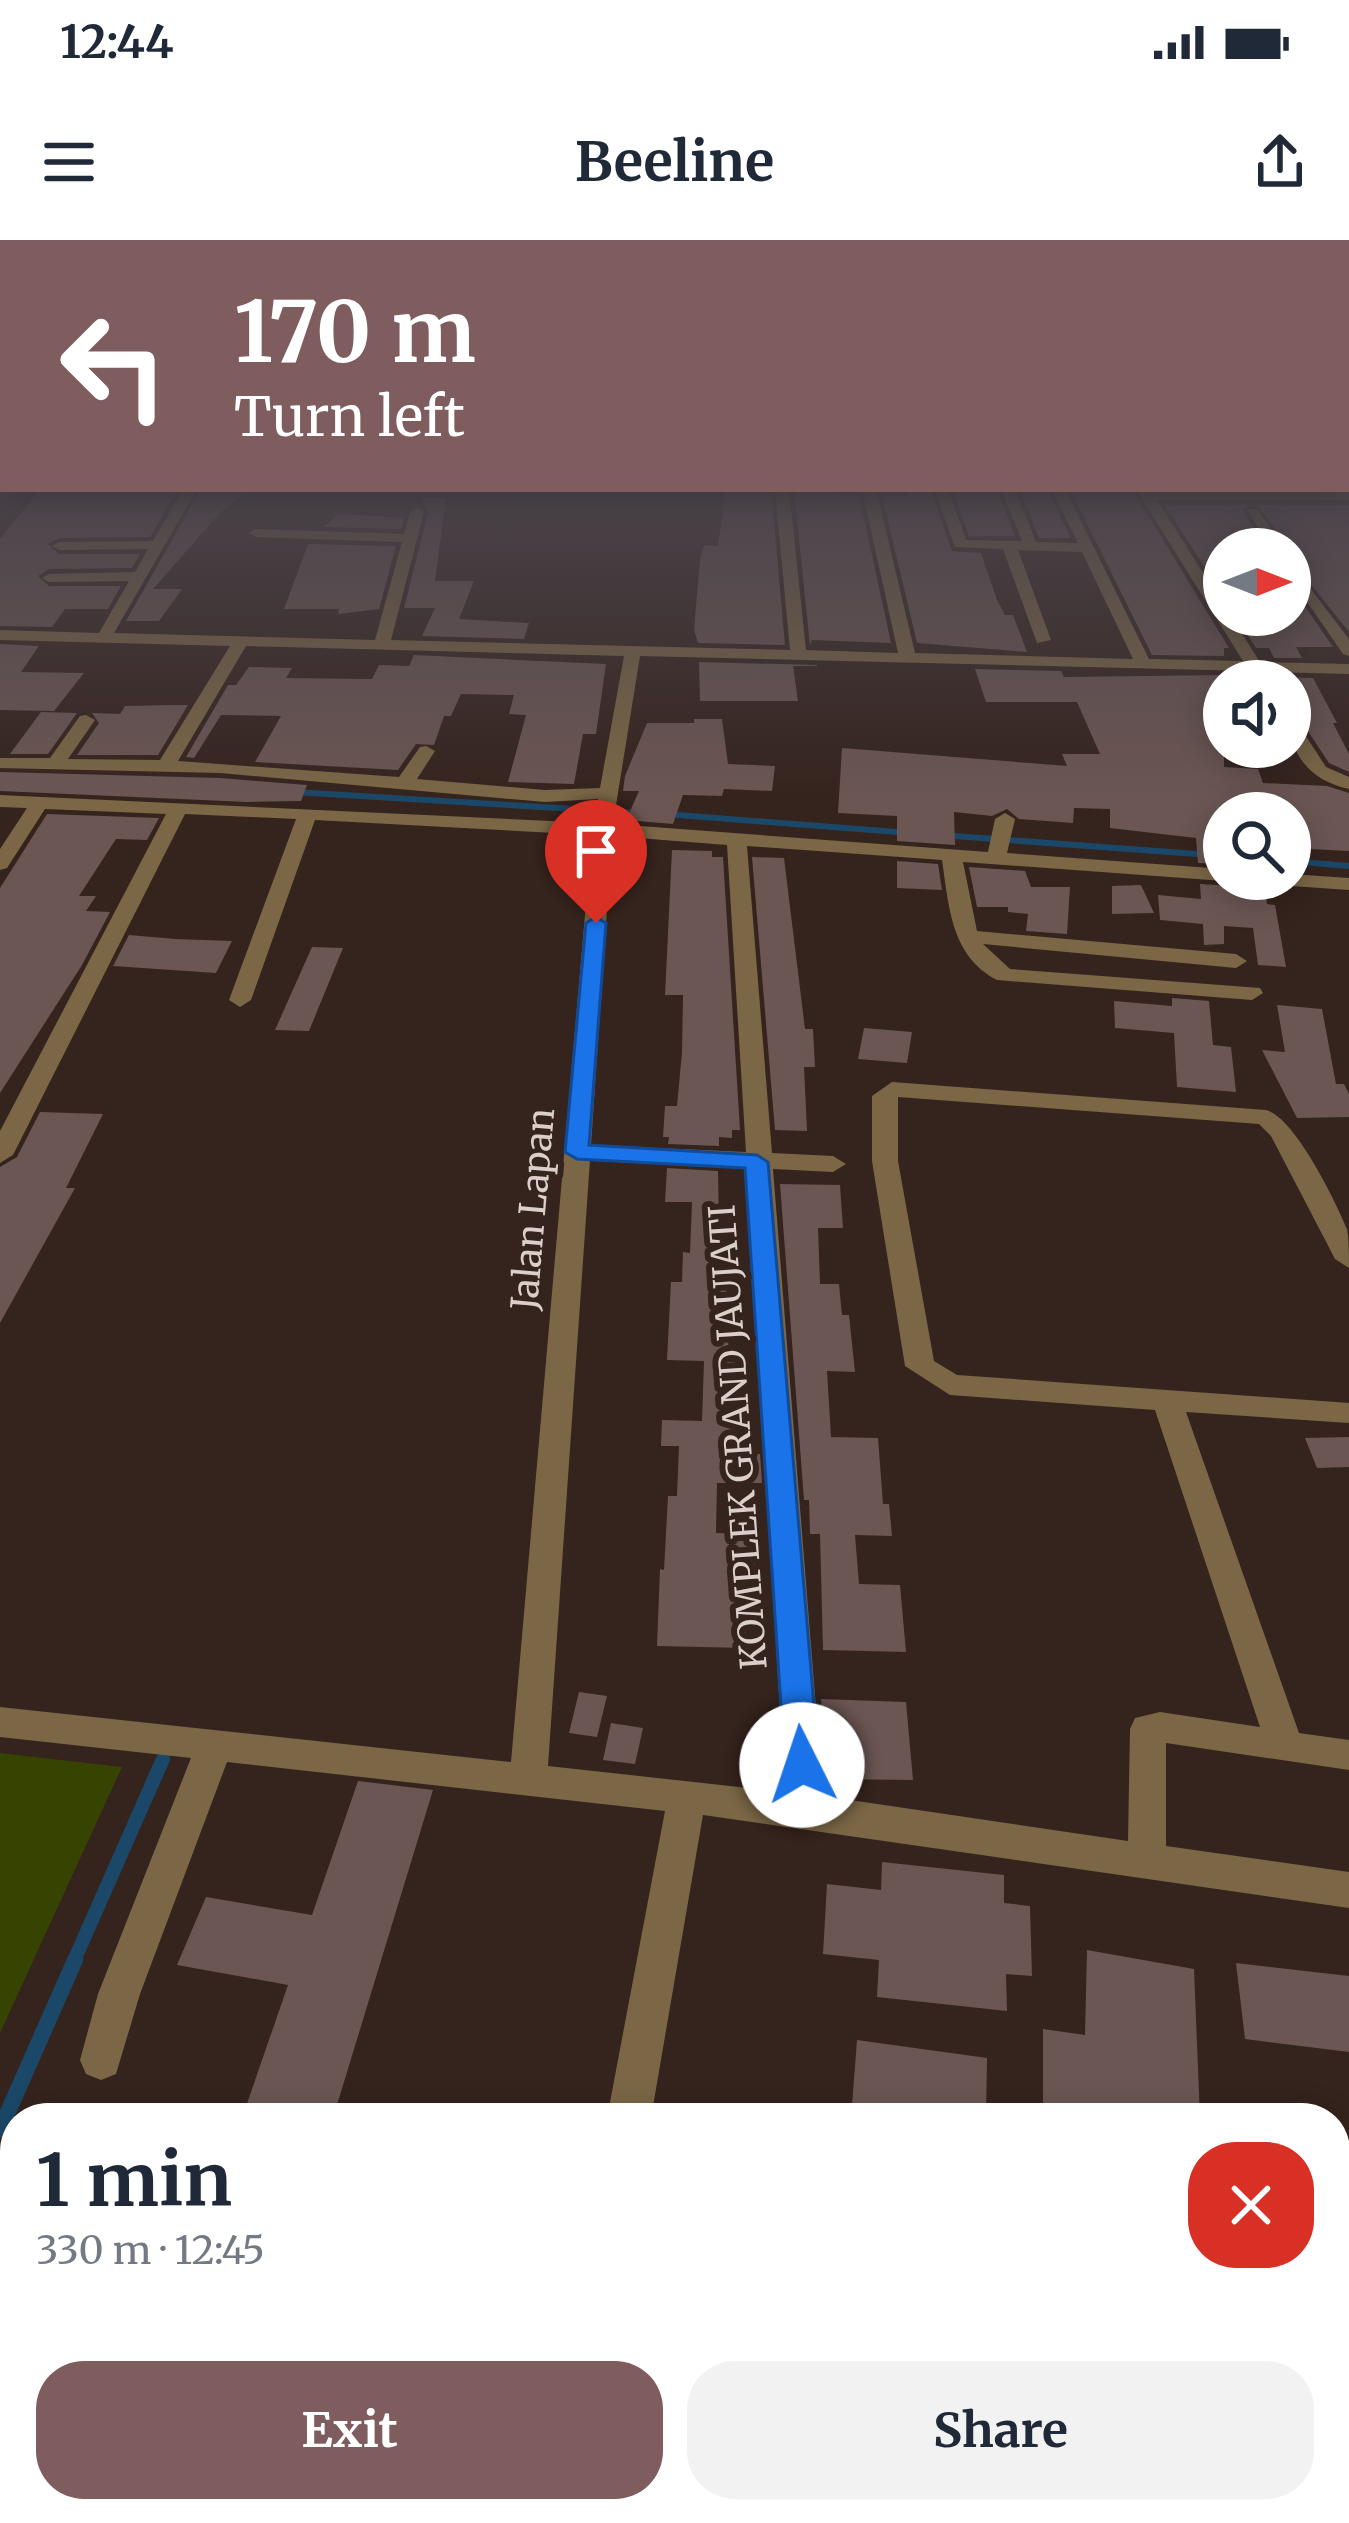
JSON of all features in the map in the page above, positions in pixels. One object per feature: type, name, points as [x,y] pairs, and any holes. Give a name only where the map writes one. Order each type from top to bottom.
[{"type":"street","points":[[104,637],[135,587]]},
{"type":"street","points":[[382,644],[397,587]]},
{"type":"street","points":[[792,587],[798,652]]},
{"type":"street","points":[[891,587],[907,655]]},
{"type":"street","points":[[1024,587],[1043,640]]},
{"type":"street","points":[[1105,587],[1143,663]]},
{"type":"street","points":[[1203,587],[1249,660]]},
{"type":"street","points":[[1311,596],[1349,651]]},
{"type":"street","points":[[0,635],[907,655],[1203,669]]},
{"type":"street","points":[[166,767],[241,640]]},
{"type":"street","name":"Jalan Lapan","points":[[528,1778],[607,813],[633,648]]},
{"type":"street","points":[[1311,671],[1349,668]]},
{"type":"street","points":[[55,764],[86,720]]},
{"type":"street","points":[[406,782],[426,751]]},
{"type":"street","points":[[1311,759],[1332,781],[1349,783]]},
{"type":"street","points":[[0,763],[194,770],[269,788],[308,813],[607,813]]},
{"type":"street","points":[[0,1155],[194,770]]},
{"type":"street","points":[[0,801],[179,803],[269,788],[406,782],[545,796],[737,842],[952,856],[1000,839],[1203,872]]},
{"type":"street","points":[[0,865],[40,802]]},
{"type":"street","points":[[240,1000],[308,813]]},
{"type":"street","name":"KOMPLEK GRAND JAUJATI","points":[[737,842],[805,1810]]},
{"type":"street","points":[[952,856],[966,936],[990,970],[1005,975],[1252,993]]},
{"type":"street","points":[[1311,881],[1349,884]]},
{"type":"street","points":[[966,936],[1236,961]]},
{"type":"street","points":[[1349,1259],[1282,1132],[1266,1117],[887,1091],[886,1161],[920,1366],[950,1385],[1349,1413]]},
{"type":"street","points":[[577,1152],[833,1164]]},
{"type":"street","points":[[1166,1398],[1285,1746]]},
{"type":"street","points":[[0,1722],[805,1810],[1349,1890]]},
{"type":"street","points":[[1147,1860],[1148,1729],[1160,1726],[1349,1755]]},
{"type":"street","points":[[101,2060],[119,1994],[215,1744]]},
{"type":"street","points":[[632,2103],[687,1796]]},
{"type":"green space","points":[[0,1753],[122,1767],[0,2033]]},
{"type":"building","points":[[0,587],[121,587],[108,609],[65,609],[52,627],[0,626]]},
{"type":"building","points":[[146,587],[182,589],[159,621],[126,621]]},
{"type":"building","points":[[292,587],[385,587],[379,609],[338,614],[339,609],[284,609]]},
{"type":"building","points":[[409,587],[472,587],[459,619],[529,623],[524,639],[422,636],[435,608],[404,608]]},
{"type":"building","points":[[698,587],[780,587],[785,645],[698,643],[694,630]]},
{"type":"building","points":[[804,587],[879,587],[891,643],[812,640],[810,646]]},
{"type":"building","points":[[904,587],[992,587],[1005,615],[1013,615],[1027,652],[917,643]]},
{"type":"building","points":[[1118,587],[1192,587],[1203,605],[1203,636],[1222,636],[1229,648],[1224,648],[1224,656],[1152,655]]},
{"type":"building","points":[[1313,587],[1349,587],[1349,632]]},
{"type":"building","points":[[1311,615],[1333,647],[1296,647],[1302,658],[1274,658],[1269,648],[1256,648],[1248,636],[1311,636]]},
{"type":"building","points":[[0,644],[39,646],[21,672],[84,673],[54,711],[0,710]]},
{"type":"building","points":[[414,655],[606,664],[596,734],[583,734],[574,784],[508,782],[526,715],[509,714],[514,695],[461,694],[451,716],[444,716],[434,745],[416,744],[398,770],[255,762],[281,716],[221,715],[194,758],[186,757],[228,685],[236,685],[249,667],[292,668],[286,678],[372,679],[379,665],[409,666]]},
{"type":"building","points":[[699,662],[817,666],[793,666],[798,701],[700,701]]},
{"type":"building","points":[[975,669],[1061,671],[1064,677],[1203,675],[1203,768],[1258,769],[1263,783],[1327,786],[1349,793],[1349,851],[1311,849],[1311,792],[1203,792],[1203,863],[1198,863],[1196,838],[1110,828],[1110,809],[1074,808],[1073,823],[1019,819],[1007,809],[992,816],[954,812],[955,845],[897,841],[897,816],[838,813],[842,748],[1067,766],[1062,754],[1100,754],[1077,702],[986,702]]},
{"type":"building","points":[[1311,678],[1337,723],[1333,723],[1349,754],[1349,772],[1329,763],[1311,736]]},
{"type":"building","points":[[188,705],[158,755],[77,755],[99,723],[92,713],[120,714],[125,706]]},
{"type":"building","points":[[41,712],[77,713],[48,754],[10,754]]},
{"type":"building","points":[[694,719],[722,719],[728,764],[775,766],[772,791],[724,789],[722,796],[683,795],[673,824],[626,820],[639,791],[623,791],[625,776],[647,723],[694,723]]},
{"type":"building","points":[[0,772],[307,785],[301,801],[247,802],[0,791]]},
{"type":"building","points":[[47,814],[159,818],[147,840],[116,839],[79,896],[96,896],[86,911],[110,912],[0,1093],[0,888]]},
{"type":"building","points":[[672,850],[712,851],[712,857],[723,857],[740,1130],[732,1130],[732,1138],[719,1137],[719,1146],[668,1144],[669,1137],[663,1137],[665,1106],[677,1106],[682,1052],[683,995],[665,995]]},
{"type":"building","points":[[752,857],[784,858],[805,1029],[813,1029],[815,1067],[804,1067],[807,1131],[775,1130]]},
{"type":"building","points":[[897,861],[938,864],[942,890],[897,888]]},
{"type":"building","points":[[969,867],[1025,871],[1031,887],[1070,887],[1067,934],[1026,931],[1028,914],[1008,912],[1008,907],[977,907]]},
{"type":"building","points":[[1200,884],[1203,900],[1266,900],[1275,905],[1286,967],[1258,965],[1253,928],[1224,926],[1224,944],[1204,945],[1203,924],[1160,920],[1158,895],[1201,899]]},
{"type":"building","points":[[1141,885],[1154,913],[1112,914],[1112,886]]},
{"type":"building","points":[[129,935],[232,941],[216,973],[113,966]]},
{"type":"building","points":[[312,947],[343,948],[309,1031],[275,1030]]},
{"type":"building","points":[[1172,998],[1209,1001],[1213,1045],[1231,1047],[1236,1092],[1177,1087],[1174,1033],[1115,1028],[1114,1001],[1172,1006]]},
{"type":"building","points":[[1277,1005],[1322,1009],[1336,1084],[1344,1084],[1349,1094],[1349,1117],[1297,1118],[1262,1050],[1285,1052]]},
{"type":"building","points":[[864,1028],[912,1032],[907,1063],[858,1059]]},
{"type":"building","points":[[40,1112],[103,1114],[66,1188],[75,1188],[0,1323],[0,1167],[17,1157]]},
{"type":"building","points":[[667,1168],[718,1171],[720,1283],[726,1283],[729,1362],[735,1362],[735,1453],[760,1454],[762,1483],[717,1483],[716,1533],[755,1534],[759,1610],[746,1610],[746,1648],[657,1646],[668,1496],[677,1496],[679,1446],[661,1446],[662,1420],[702,1421],[704,1361],[667,1360],[671,1282],[682,1282],[683,1252],[690,1253],[692,1202],[665,1202]]},
{"type":"building","points":[[780,1184],[840,1185],[843,1228],[818,1228],[820,1284],[839,1284],[842,1315],[849,1315],[855,1372],[827,1371],[831,1437],[878,1438],[883,1504],[889,1504],[892,1536],[855,1535],[859,1584],[900,1585],[906,1652],[823,1650],[820,1534],[810,1534],[809,1500],[804,1500]]},
{"type":"building","points":[[1349,1437],[1349,1467],[1317,1468],[1305,1438]]},
{"type":"building","points":[[579,1692],[607,1696],[597,1737],[569,1733]]},
{"type":"building","points":[[821,1699],[906,1702],[913,1780],[826,1779]]},
{"type":"building","points":[[611,1723],[643,1728],[635,1764],[603,1760]]},
{"type":"building","points":[[358,1781],[433,1790],[338,2103],[247,2103],[288,1985],[177,1965],[206,1897],[312,1915]]},
{"type":"building","points":[[882,1862],[1004,1875],[1004,1903],[1030,1906],[1032,1976],[1006,1974],[1007,2011],[877,1997],[879,1960],[823,1954],[827,1884],[881,1890]]},
{"type":"building","points":[[1087,1950],[1194,1969],[1199,2103],[1043,2103],[1043,2029],[1085,2035]]},
{"type":"building","points":[[1236,1963],[1349,1976],[1349,2052],[1245,2039]]},
{"type":"building","points":[[857,2040],[987,2058],[986,2103],[852,2103]]},
{"type":"waterway","points":[[294,792],[640,813]]},
{"type":"waterway","points":[[665,814],[910,833]]},
{"type":"waterway","points":[[940,835],[1203,854]]},
{"type":"waterway","points":[[1311,863],[1349,866]]},
{"type":"waterway","points":[[73,1963],[163,1759]]},
{"type":"waterway","points":[[12,2103],[75,1960]]},
{"type":"route","points":[[596,923],[577,1152],[757,1162],[802,1765]]}]
